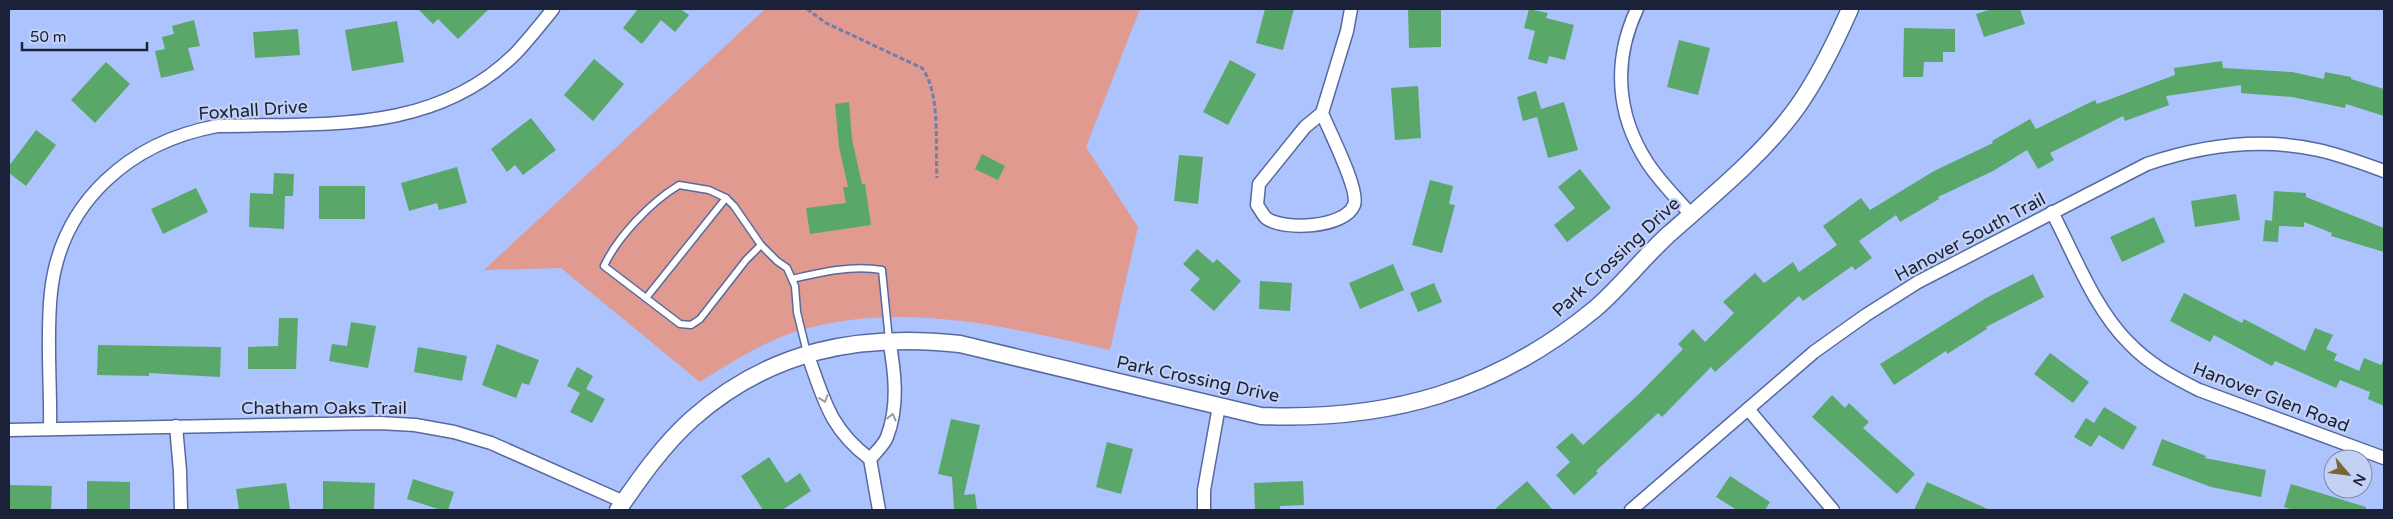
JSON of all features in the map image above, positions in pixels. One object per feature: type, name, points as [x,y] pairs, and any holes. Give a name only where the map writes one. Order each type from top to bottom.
[{"type":"street","name":"Foxhall Drive","points":[[50,429],[51,292],[56,266],[74,223],[89,198],[116,171],[144,151],[168,139],[194,130],[217,126],[366,122],[392,118],[440,102],[460,93],[498,68],[515,53],[552,9]]},
{"type":"street","points":[[1322,113],[1335,146],[1348,171],[1355,193],[1354,206],[1342,218],[1315,225],[1285,225],[1266,218],[1257,205],[1259,184],[1305,127],[1322,113],[1347,31],[1351,9]]},
{"type":"street","points":[[1637,9],[1623,49],[1620,75],[1622,102],[1626,119],[1634,140],[1648,163],[1691,215]]},
{"type":"street","name":"Park Crossing Drive","points":[[621,506],[665,448],[690,420],[711,403],[745,380],[808,353],[842,344],[889,340],[923,340],[975,346],[1090,376],[1260,416],[1300,418],[1371,412],[1417,402],[1455,390],[1500,371],[1533,353],[1566,331],[1597,306],[1653,248],[1691,215],[1758,151],[1786,121],[1820,70],[1850,9]]},
{"type":"street","name":"Hanover South Trail","points":[[1631,510],[1814,352],[1866,315],[1918,282],[2147,164],[2181,152],[2217,146],[2280,144],[2316,149],[2384,171]]},
{"type":"street","name":"Hanover Glen Road","points":[[2052,212],[2109,319],[2128,342],[2150,362],[2198,390],[2384,458]]},
{"type":"street","points":[[870,459],[886,439],[894,411],[895,370],[889,340]]},
{"type":"street","points":[[808,353],[829,415],[851,445],[870,459],[880,510]]},
{"type":"street","points":[[1204,510],[1204,490],[1219,406]]},
{"type":"street","points":[[1748,409],[1833,510]]},
{"type":"street","name":"Chatham Oaks Trail","points":[[9,430],[379,423],[415,425],[446,430],[491,443],[621,506]]},
{"type":"street","points":[[176,426],[181,510]]},
{"type":"lane","points":[[761,245],[746,260],[700,319],[691,325],[680,324],[604,266],[610,254],[660,197],[679,185],[709,190],[726,198],[734,206],[761,245],[776,261],[787,268],[795,286],[797,312],[808,353]]},
{"type":"lane","points":[[646,298],[726,198]]},
{"type":"lane","points":[[792,279],[819,272],[866,267],[882,270],[889,340]]},
{"type":"path","points":[[807,9],[826,23],[922,68],[928,76],[933,92],[937,178]]},
{"type":"shaded area","points":[[765,9],[1140,9],[1086,147],[1138,227],[1110,350],[1033,333],[954,320],[915,317],[876,318],[837,322],[798,331],[748,353],[700,382],[561,268],[484,270]]},
{"type":"building","points":[[418,9],[489,9],[458,39],[438,19],[433,24]]},
{"type":"building","points":[[638,9],[680,9],[689,15],[675,32],[661,20],[642,44],[623,28]]},
{"type":"building","points":[[1265,9],[1294,9],[1283,50],[1256,43]]},
{"type":"building","points":[[1408,9],[1441,9],[1441,47],[1409,48]]},
{"type":"building","points":[[1529,9],[1548,13],[1546,18],[1574,25],[1565,60],[1549,56],[1547,64],[1528,59],[1535,31],[1524,28]]},
{"type":"building","points":[[1992,9],[2020,9],[2025,24],[1984,37],[1976,14]]},
{"type":"building","points":[[194,20],[200,46],[188,48],[194,70],[161,78],[155,51],[165,49],[162,37],[174,34],[172,26]]},
{"type":"building","points":[[397,21],[404,62],[352,71],[345,30]]},
{"type":"building","points":[[1904,28],[1955,29],[1955,52],[1943,52],[1943,62],[1924,62],[1923,77],[1903,77]]},
{"type":"building","points":[[298,29],[300,55],[255,58],[253,32]]},
{"type":"building","points":[[1679,40],[1710,48],[1698,95],[1667,87]]},
{"type":"building","points":[[594,59],[624,84],[593,121],[564,95]]},
{"type":"building","points":[[1230,60],[1256,74],[1228,125],[1203,112]]},
{"type":"building","points":[[2222,61],[2223,68],[2292,72],[2324,79],[2325,72],[2351,77],[2351,79],[2384,89],[2384,116],[2346,104],[2345,108],[2292,97],[2241,93],[2241,85],[2166,96],[2169,105],[2125,121],[2123,116],[2050,153],[2054,160],[2038,169],[2027,150],[1993,171],[1938,197],[1939,199],[1900,222],[1896,215],[1859,241],[1872,258],[1855,270],[1852,266],[1803,301],[1799,296],[1715,372],[1711,367],[1662,417],[1658,413],[1596,471],[1598,473],[1574,495],[1556,475],[1570,462],[1556,447],[1572,433],[1583,445],[1639,394],[1683,349],[1678,344],[1693,329],[1705,342],[1734,313],[1723,302],[1755,273],[1764,283],[1793,262],[1799,272],[1837,245],[1823,226],[1861,198],[1870,210],[1934,171],[1993,143],[1992,141],[2030,119],[2036,129],[2095,100],[2097,104],[2175,75],[2174,68]]},
{"type":"building","points":[[106,62],[130,84],[95,123],[71,100]]},
{"type":"building","points":[[1418,86],[1421,138],[1395,140],[1391,88]]},
{"type":"building","points":[[1536,91],[1541,109],[1564,102],[1578,150],[1548,158],[1537,117],[1523,121],[1517,97]]},
{"type":"building","points":[[849,102],[852,139],[862,184],[865,184],[871,225],[810,234],[806,208],[846,203],[843,187],[848,187],[839,147],[835,104]]},
{"type":"building","points":[[531,118],[556,150],[523,175],[515,165],[507,172],[491,149]]},
{"type":"building","points":[[36,130],[56,145],[26,186],[9,173],[9,166]]},
{"type":"building","points":[[982,154],[1005,166],[998,180],[975,169]]},
{"type":"building","points":[[1179,155],[1203,157],[1198,204],[1174,201]]},
{"type":"building","points":[[457,167],[467,203],[439,210],[437,203],[409,211],[401,183]]},
{"type":"building","points":[[1580,169],[1611,208],[1567,242],[1554,225],[1575,208],[1558,187]]},
{"type":"building","points":[[274,173],[294,174],[293,196],[285,196],[284,229],[249,227],[250,193],[273,194]]},
{"type":"building","points":[[1430,180],[1453,186],[1449,204],[1455,205],[1442,253],[1412,245]]},
{"type":"building","points":[[319,186],[365,186],[365,219],[319,219]]},
{"type":"building","points":[[196,188],[208,212],[163,234],[151,209]]},
{"type":"building","points":[[2274,191],[2306,193],[2306,197],[2384,228],[2384,252],[2331,236],[2332,233],[2304,222],[2304,227],[2279,226],[2278,242],[2263,241],[2265,220],[2272,221]]},
{"type":"building","points":[[2236,194],[2240,220],[2195,227],[2191,201]]},
{"type":"building","points":[[2154,217],[2165,242],[2122,262],[2110,237]]},
{"type":"building","points":[[1197,249],[1213,263],[1217,259],[1241,281],[1214,311],[1190,290],[1200,279],[1183,264]]},
{"type":"building","points":[[1393,264],[1404,290],[1360,309],[1349,283]]},
{"type":"building","points":[[2033,274],[2044,297],[1986,327],[1987,329],[1947,354],[1946,351],[1894,385],[1880,364],[1986,298]]},
{"type":"building","points":[[1260,281],[1292,283],[1290,311],[1259,309]]},
{"type":"building","points":[[1434,283],[1442,302],[1418,312],[1410,293]]},
{"type":"building","points":[[2184,293],[2242,323],[2244,319],[2305,351],[2315,328],[2333,335],[2326,349],[2337,354],[2334,360],[2359,371],[2364,358],[2381,365],[2384,359],[2384,406],[2368,399],[2370,392],[2340,380],[2336,388],[2275,361],[2272,366],[2214,335],[2210,342],[2170,321]]},
{"type":"building","points":[[279,318],[298,318],[296,369],[248,369],[248,347],[278,346]]},
{"type":"building","points":[[351,322],[376,326],[368,368],[329,361],[332,344],[347,346]]},
{"type":"building","points":[[497,344],[539,360],[529,385],[522,383],[516,398],[482,385]]},
{"type":"building","points":[[98,345],[221,347],[220,377],[149,373],[149,376],[97,375]]},
{"type":"building","points":[[418,347],[467,356],[462,381],[414,372]]},
{"type":"building","points":[[2050,353],[2089,382],[2073,403],[2034,374]]},
{"type":"building","points":[[577,367],[593,376],[586,389],[605,399],[592,423],[570,412],[580,393],[567,386]]},
{"type":"building","points":[[1832,395],[1845,408],[1849,403],[1869,422],[1863,428],[1915,474],[1897,494],[1812,417]]},
{"type":"building","points":[[2104,407],[2137,427],[2123,450],[2099,435],[2091,447],[2074,437],[2086,418],[2094,423]]},
{"type":"building","points":[[951,419],[980,425],[964,495],[975,494],[977,510],[954,510],[952,477],[938,474]]},
{"type":"building","points":[[2162,439],[2206,456],[2205,458],[2266,470],[2261,497],[2211,487],[2152,465]]},
{"type":"building","points":[[1107,442],[1133,449],[1121,494],[1096,487]]},
{"type":"building","points":[[769,457],[786,483],[800,473],[811,491],[782,510],[763,510],[741,476]]},
{"type":"building","points":[[1730,476],[1770,502],[1765,510],[1737,510],[1716,497]]},
{"type":"building","points":[[413,479],[454,492],[448,510],[441,510],[407,499]]},
{"type":"building","points":[[87,481],[130,482],[130,510],[87,510]]},
{"type":"building","points":[[323,481],[375,483],[374,510],[323,510]]},
{"type":"building","points":[[1303,481],[1304,505],[1280,506],[1280,510],[1255,510],[1254,483]]},
{"type":"building","points":[[1527,481],[1553,510],[1494,510]]},
{"type":"building","points":[[1927,482],[1990,510],[1914,510]]},
{"type":"building","points":[[286,483],[290,509],[239,510],[236,489]]},
{"type":"building","points":[[2291,484],[2323,494],[2323,499],[2340,499],[2366,507],[2366,510],[2293,510],[2284,507]]},
{"type":"building","points":[[9,485],[52,486],[51,510],[9,510]]}]
